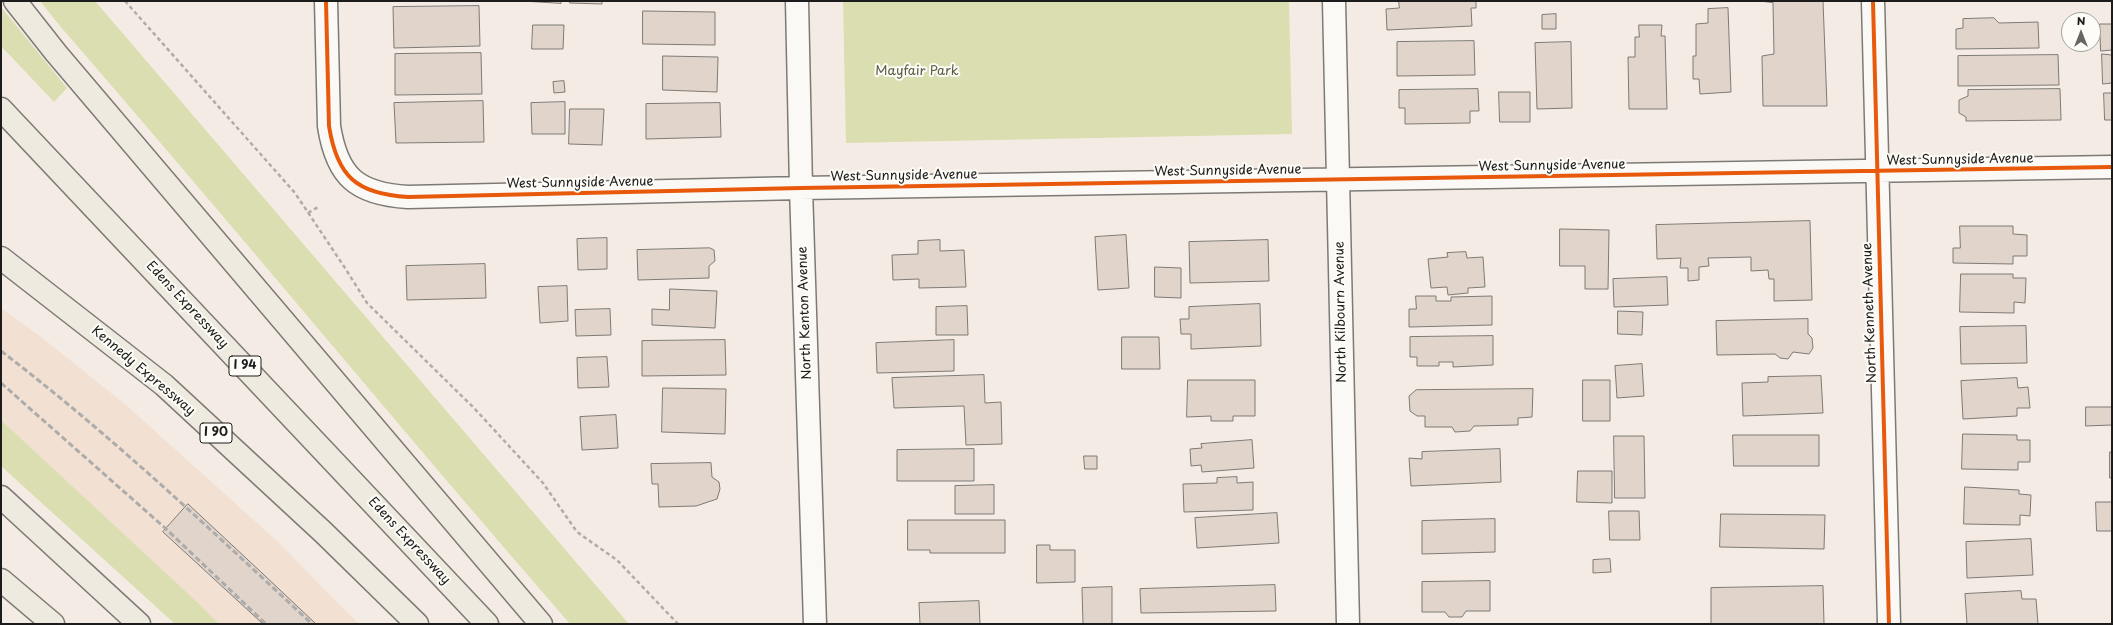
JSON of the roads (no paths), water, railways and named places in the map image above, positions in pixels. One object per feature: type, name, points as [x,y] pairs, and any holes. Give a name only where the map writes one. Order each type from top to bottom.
[{"type":"highway","points":[[15,1],[61,59],[541,624]]},
{"type":"highway","name":"Edens Expressway","points":[[1,109],[487,624]]},
{"type":"highway","name":"Kennedy Expressway","points":[[1,258],[164,385],[324,533],[417,624]]},
{"type":"highway","points":[[1,498],[139,624]]},
{"type":"highway","points":[[1,580],[53,624]]},
{"type":"street","name":"West Sunnyside Avenue","points":[[326,1],[329,126],[332,142],[338,161],[349,178],[366,189],[385,195],[408,197],[801,188],[2112,167]]},
{"type":"street","name":"North Kenton Avenue","points":[[798,1],[801,188],[814,624]]},
{"type":"street","name":"North Kilbourn Avenue","points":[[1334,1],[1348,624]]},
{"type":"street","name":"North Kenneth Avenue","points":[[1873,1],[1888,624]]},
{"type":"railway","points":[[1,351],[82,416],[160,484],[312,624]]},
{"type":"railway","points":[[1,383],[164,527],[266,624]]},
{"type":"park label","name":"Mayfair Park","points":[[917,71]]}]
